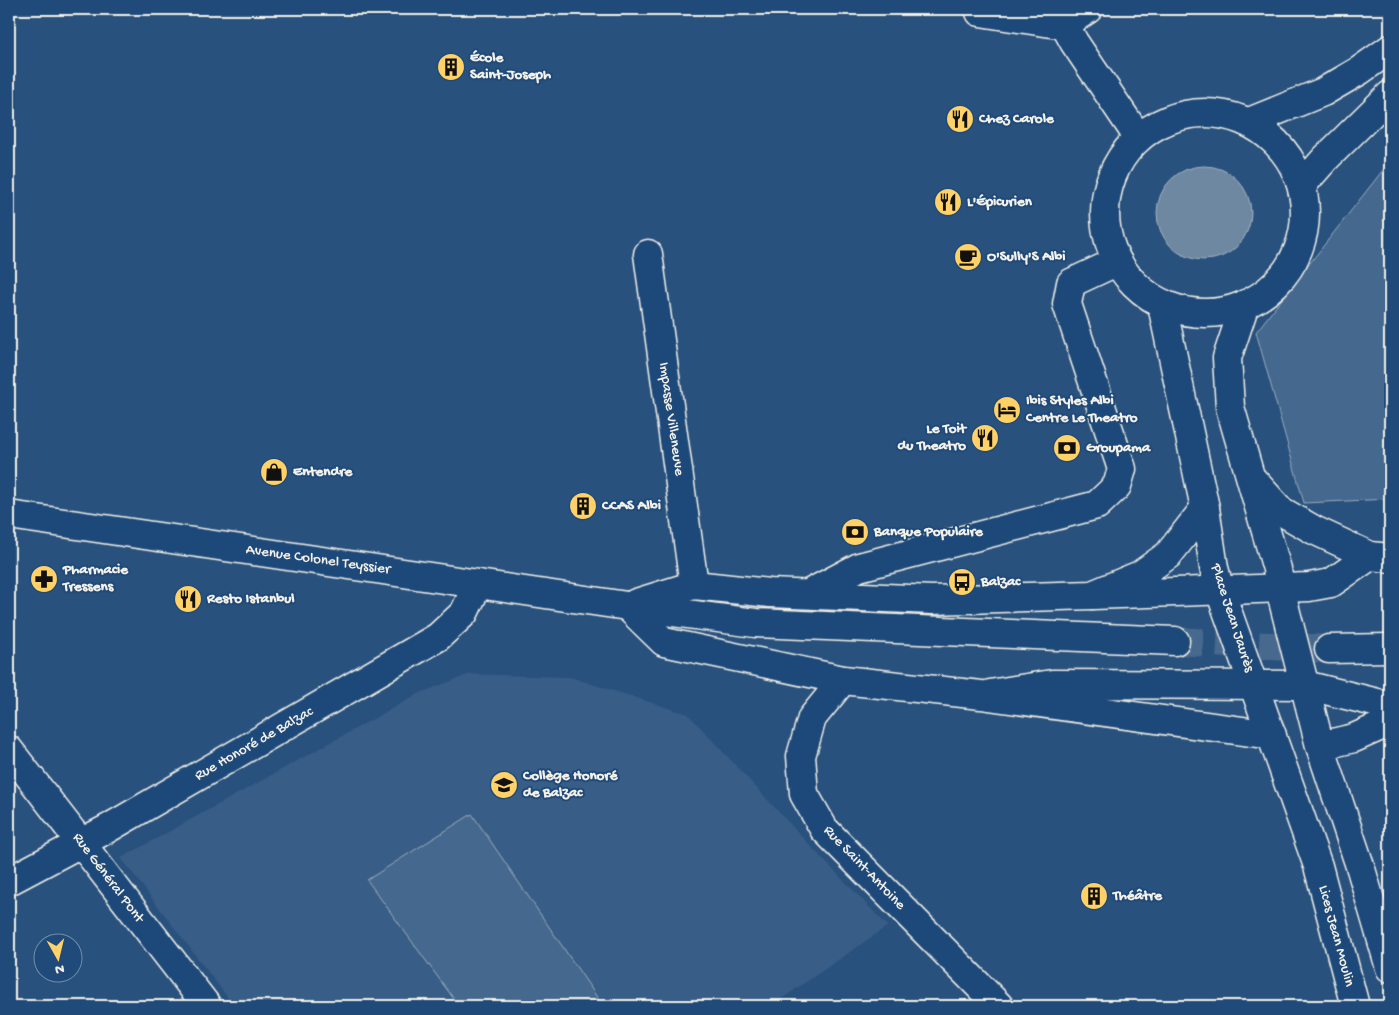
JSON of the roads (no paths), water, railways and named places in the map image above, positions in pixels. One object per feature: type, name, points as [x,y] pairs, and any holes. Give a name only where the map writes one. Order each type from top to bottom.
[{"type":"main road","points":[[979,9],[980,12],[1060,17],[1088,9]]},
{"type":"main road","points":[[1060,17],[1138,137]]},
{"type":"main road","points":[[1250,122],[1323,92],[1360,71],[1390,49]]},
{"type":"main road","points":[[1302,185],[1325,159],[1390,95]]},
{"type":"main road","points":[[1200,112],[1250,122],[1265,131],[1288,155],[1302,185],[1306,213],[1302,242],[1290,268],[1271,290],[1245,304],[1220,313],[1192,313],[1162,305],[1137,288],[1116,262],[1105,230],[1105,196],[1117,164],[1138,137],[1167,120],[1200,112]]},
{"type":"main road","name":"Impasse Villeneuve","points":[[648,254],[694,585]]},
{"type":"main road","points":[[808,594],[859,567],[1097,505],[1117,486],[1122,469],[1068,304],[1071,283],[1116,262]]},
{"type":"main road","points":[[1245,304],[1227,358],[1230,407],[1277,569],[1280,588],[1320,746],[1361,868],[1390,968]]},
{"type":"main road","name":"Place Jean Jaurès","points":[[1162,305],[1205,508],[1214,568],[1220,591],[1318,866]]},
{"type":"main road","points":[[1249,475],[1281,512],[1314,530],[1380,557]]},
{"type":"main road","points":[[1092,595],[1140,575],[1168,555],[1205,508]]},
{"type":"main road","name":"Avenue Colonel Teyssier","points":[[9,515],[627,606],[755,623],[1175,641]]},
{"type":"main road","points":[[1272,735],[982,695],[843,680],[664,642],[627,606],[694,585],[770,593],[932,600],[1309,587],[1331,583],[1380,557]]},
{"type":"main road","name":"Rue Honoré de Balzac","points":[[9,881],[82,843],[438,637],[464,613],[478,584]]},
{"type":"main road","points":[[1330,649],[1390,648]]},
{"type":"main road","name":"Rue Saint-Antoine","points":[[843,680],[812,718],[801,756],[804,794],[824,829],[999,1006]]},
{"type":"main road","points":[[982,695],[1052,684],[1305,685],[1390,706]]},
{"type":"main road","points":[[1320,746],[1354,738],[1390,722]]},
{"type":"main road","name":"Rue Général Pont","points":[[9,750],[207,1006]]},
{"type":"main road","name":"Lices Jean Moulin","points":[[1318,866],[1355,1006]]},
{"type":"tunnel","points":[[1175,641],[1329,649]]},
{"type":"place","name":"École Saint-Joseph","points":[[451,67]]},
{"type":"place","name":"Chez Carole","points":[[960,119]]},
{"type":"place","name":"L'Épicurien","points":[[948,202]]},
{"type":"place","name":"O'Sully'S Albi","points":[[968,257]]},
{"type":"place","name":"Ibis Styles Albi Centre Le Theatro","points":[[1007,410]]},
{"type":"place","name":"Le Toit du Theatro","points":[[985,438]]},
{"type":"place","name":"Groupama","points":[[1067,448]]},
{"type":"place","name":"Entendre","points":[[274,472]]},
{"type":"place","name":"CCAS Albi","points":[[583,506]]},
{"type":"place","name":"Banque Populaire","points":[[855,532]]},
{"type":"place","name":"Pharmacie Tressens","points":[[44,579]]},
{"type":"place","name":"Balzac","points":[[962,582]]},
{"type":"place","name":"Resto Istanbul","points":[[188,599]]},
{"type":"place","name":"Collège Honoré de Balzac","points":[[504,785]]},
{"type":"place","name":"Théâtre","points":[[1094,896]]}]
